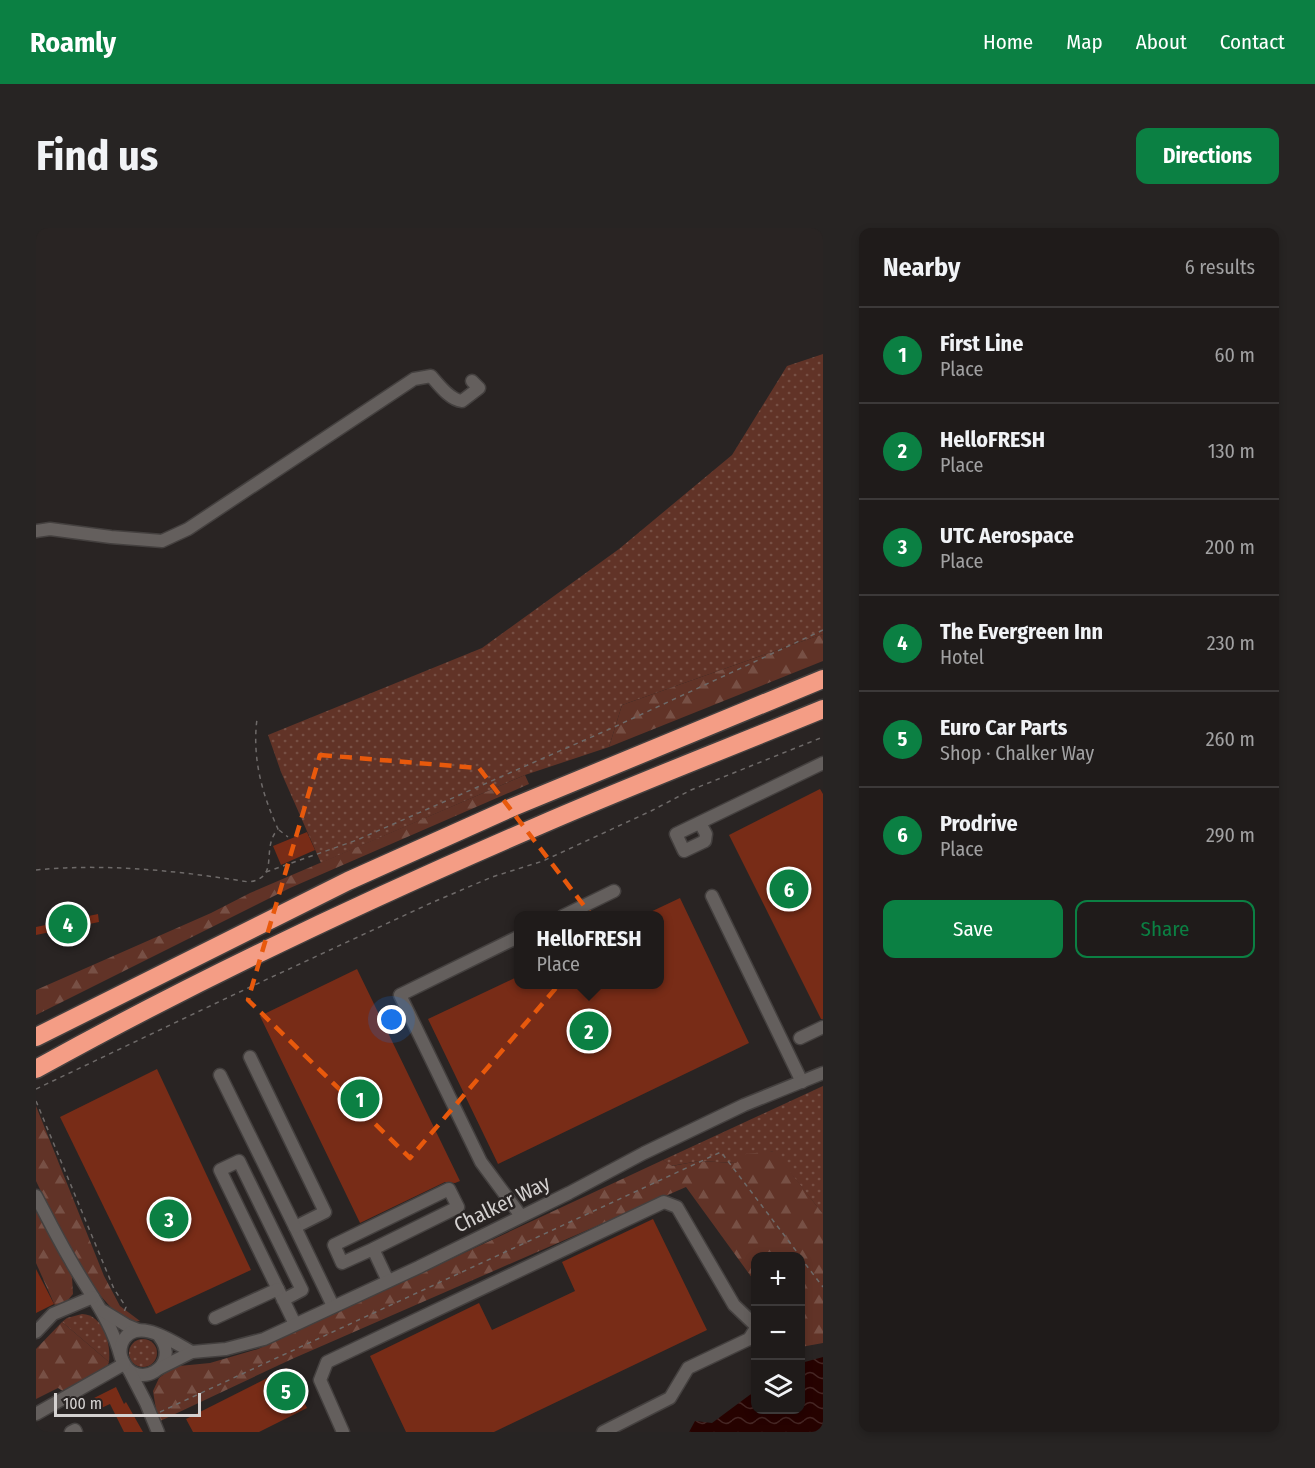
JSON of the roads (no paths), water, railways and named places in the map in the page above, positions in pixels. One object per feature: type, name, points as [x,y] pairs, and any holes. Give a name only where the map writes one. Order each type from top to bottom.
[{"type":"highway","points":[[36,1037],[348,881],[513,807],[823,679]]},
{"type":"highway","points":[[36,1069],[153,1006],[390,892],[538,826],[823,709]]},
{"type":"street","points":[[36,531],[50,529],[162,541],[188,530],[414,379],[431,376],[456,401],[462,401],[479,388],[472,381]]},
{"type":"street","points":[[700,823],[823,764]]},
{"type":"street","points":[[572,911],[614,891]]},
{"type":"street","points":[[712,896],[802,1082]]},
{"type":"street","points":[[514,939],[400,995],[481,1162],[502,1187],[521,1216]]},
{"type":"street","points":[[800,1038],[823,1027]]},
{"type":"street","points":[[250,1057],[326,1212],[296,1227]]},
{"type":"street","name":"Chalker Way","points":[[158,1370],[192,1352],[213,1351],[249,1344],[295,1324],[388,1281],[744,1105],[823,1073]]},
{"type":"street","points":[[220,1075],[333,1306]]},
{"type":"street","points":[[215,1318],[280,1294],[302,1290],[239,1161],[220,1170],[280,1294],[295,1324]]},
{"type":"street","points":[[449,1189],[458,1207],[373,1249],[342,1263],[334,1245],[449,1189]]},
{"type":"street","points":[[36,1196],[70,1261],[102,1310],[158,1432]]},
{"type":"street","points":[[343,1432],[320,1380],[327,1362],[664,1202],[677,1207],[734,1305],[751,1322]]},
{"type":"street","points":[[373,1249],[388,1281]]},
{"type":"street","points":[[36,1332],[53,1314],[93,1297]]},
{"type":"street","points":[[102,1310],[138,1330]]},
{"type":"street","points":[[158,1370],[142,1375],[125,1364],[122,1344],[131,1333],[145,1330],[192,1352]]},
{"type":"street","points":[[603,1432],[670,1398],[688,1368],[748,1339],[751,1334]]},
{"type":"street","points":[[146,1403],[149,1386],[166,1355],[163,1341],[159,1336]]},
{"type":"street","points":[[36,1414],[125,1364]]},
{"type":"water","points":[[823,1357],[823,1432],[689,1432],[695,1421],[712,1423],[751,1394],[751,1414],[805,1414],[805,1362]]},
{"type":"place","name":"Prodrive","points":[[789,889]]},
{"type":"place","name":"The Evergreen Inn","points":[[68,924]]},
{"type":"place","name":"HelloFRESH","points":[[589,1031]]},
{"type":"place","name":"First Line","points":[[360,1099]]},
{"type":"place","name":"UTC Aerospace","points":[[169,1219]]},
{"type":"place","name":"Euro Car Parts","points":[[286,1391]]}]
